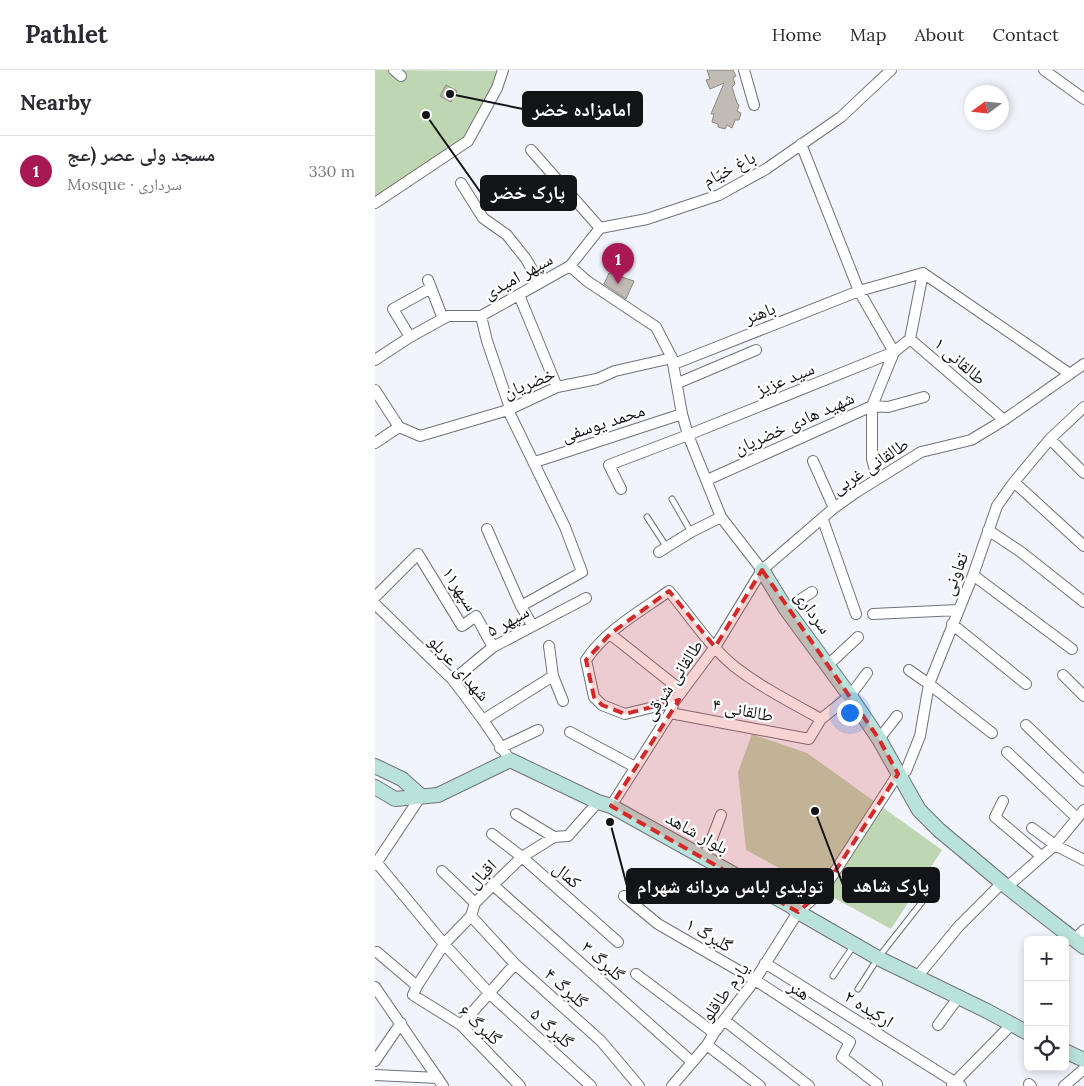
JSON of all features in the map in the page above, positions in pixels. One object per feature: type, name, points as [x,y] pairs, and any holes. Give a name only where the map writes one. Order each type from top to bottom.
[{"type":"main road","name":"سرداری","points":[[762,570],[786,608],[879,739],[919,810],[939,830],[1004,885],[1081,939]]},
{"type":"main road","points":[[375,787],[395,799],[438,796],[510,760]]},
{"type":"main road","name":"بلوار شاهد","points":[[510,760],[605,804],[791,906],[854,945],[1024,1031]]},
{"type":"main road","points":[[375,766],[402,779],[421,796]]},
{"type":"main road","points":[[1069,1053],[1084,1060]]},
{"type":"street","points":[[375,203],[469,141],[497,88],[503,70]]},
{"type":"street","points":[[745,70],[753,105]]},
{"type":"street","name":"باغ خیّام","points":[[600,228],[647,218],[719,195],[766,169],[841,117],[891,70]]},
{"type":"street","points":[[1044,70],[1084,99]]},
{"type":"street","points":[[801,144],[859,291],[894,352],[871,406],[872,459],[877,478]]},
{"type":"street","points":[[531,150],[600,228],[570,266]]},
{"type":"street","points":[[461,183],[483,218],[507,235],[526,259],[540,283]]},
{"type":"street","name":"سپهر امیدی","points":[[376,358],[448,316],[481,316],[570,266]]},
{"type":"street","name":"سرداری","points":[[570,266],[587,282],[656,327],[673,361],[682,414],[688,435],[721,517],[762,570]]},
{"type":"street","points":[[910,339],[923,273],[1070,374]]},
{"type":"street","name":"باهنر","points":[[673,361],[859,291],[923,273]]},
{"type":"street","points":[[410,337],[393,309],[430,284],[443,319]]},
{"type":"street","points":[[519,295],[557,387]]},
{"type":"street","points":[[481,316],[487,341],[509,405],[508,410],[565,527],[582,572],[521,606]]},
{"type":"street","name":"طالقانی ۱","points":[[894,352],[910,339],[1004,420]]},
{"type":"street","points":[[678,383],[755,350]]},
{"type":"street","name":"سید عزیز","points":[[621,489],[609,465],[894,352]]},
{"type":"street","name":"خضریان","points":[[399,427],[420,436],[508,410],[557,387],[597,379],[615,371],[673,361]]},
{"type":"street","name":"طالقانی غربی","points":[[762,570],[823,520],[834,508],[877,478],[921,452],[971,440],[1004,420],[1084,364]]},
{"type":"street","points":[[375,390],[399,427],[375,443]]},
{"type":"street","name":"شهید هادی خضریان","points":[[707,480],[871,406],[888,407],[924,398]]},
{"type":"street","name":"تعاونی","points":[[898,774],[906,771],[921,736],[929,684],[973,575],[997,506],[1050,438],[1084,407]]},
{"type":"street","name":"محمد یوسفی","points":[[535,462],[682,414]]},
{"type":"street","points":[[1050,438],[1084,473]]},
{"type":"street","points":[[813,461],[834,508]]},
{"type":"street","points":[[1014,482],[1084,546]]},
{"type":"street","points":[[663,549],[721,517]]},
{"type":"street","points":[[823,520],[855,614]]},
{"type":"street","points":[[487,529],[531,625]]},
{"type":"street","points":[[988,530],[1021,552],[1084,602]]},
{"type":"street","name":"سپهر۱۱","points":[[375,597],[419,554],[462,626],[476,616],[493,646]]},
{"type":"street","name":"طالقانی شرقی","points":[[605,804],[635,767],[670,713],[674,702],[715,647],[762,570]]},
{"type":"street","points":[[973,575],[1071,649]]},
{"type":"street","points":[[674,702],[625,714],[602,705],[594,697],[586,660],[594,648],[610,634],[669,591],[715,647],[734,666],[821,719],[850,696],[867,673]]},
{"type":"street","points":[[786,608],[812,592]]},
{"type":"street","name":"سپهر ۵","points":[[453,680],[493,646],[586,598]]},
{"type":"street","name":"شهدای عربلو","points":[[375,604],[453,680],[510,760]]},
{"type":"street","points":[[873,614],[958,610]]},
{"type":"street","points":[[952,624],[1026,684]]},
{"type":"street","points":[[610,634],[682,691]]},
{"type":"street","points":[[828,665],[858,637]]},
{"type":"street","points":[[549,646],[553,676],[563,701]]},
{"type":"street","points":[[909,670],[992,733]]},
{"type":"street","points":[[483,720],[553,676]]},
{"type":"street","points":[[1063,676],[1084,696]]},
{"type":"street","name":"طالقانی ۴","points":[[670,713],[809,739],[821,719]]},
{"type":"street","points":[[879,739],[897,716]]},
{"type":"street","points":[[1026,725],[1084,781]]},
{"type":"street","points":[[500,748],[538,730]]},
{"type":"street","points":[[570,732],[635,767]]},
{"type":"street","points":[[1007,752],[1077,818]]},
{"type":"street","name":"یارم طاقلو","points":[[679,1084],[691,1062],[707,1045],[755,980],[798,912],[823,890],[898,774]]},
{"type":"street","points":[[376,864],[421,796]]},
{"type":"street","points":[[1003,801],[995,817],[1041,856]]},
{"type":"street","name":"اقبال","points":[[415,991],[445,944],[471,916],[475,903],[493,884],[522,857],[554,837],[568,836],[605,804]]},
{"type":"street","points":[[917,977],[959,926],[1004,885],[1055,845],[1084,810]]},
{"type":"street","points":[[516,814],[554,837]]},
{"type":"street","points":[[704,859],[721,815]]},
{"type":"street","points":[[1032,828],[1055,845],[1084,860]]},
{"type":"street","name":"کمال","points":[[492,834],[522,857],[618,942]]},
{"type":"street","name":"گلبرگ ۵","points":[[376,864],[490,994],[591,1086]]},
{"type":"street","points":[[442,871],[475,903]]},
{"type":"street","name":"گلبرگ ۳","points":[[493,884],[691,1062]]},
{"type":"street","name":"گلبرگ ۱","points":[[624,896],[658,924],[755,980]]},
{"type":"street","name":"گلبرگ ۴","points":[[471,916],[515,964],[601,1041],[639,1086]]},
{"type":"street","name":"گلبرگ ۶","points":[[377,952],[415,991],[461,1025],[520,1086]]},
{"type":"street","name":"ارکیده ۲","points":[[765,963],[956,1085]]},
{"type":"street","points":[[461,1025],[515,964]]},
{"type":"street","points":[[636,974],[714,1033]]},
{"type":"street","name":"هنر","points":[[755,980],[851,1042],[842,1056],[877,1084]]},
{"type":"street","points":[[375,986],[401,1023],[438,1083]]},
{"type":"street","points":[[938,1025],[958,998]]},
{"type":"street","points":[[724,1020],[809,1086]]},
{"type":"street","points":[[375,1061],[401,1023]]},
{"type":"street","points":[[956,1085],[1011,1025]]},
{"type":"street","points":[[707,1045],[760,1086]]},
{"type":"street","points":[[1064,1086],[1084,1069]]},
{"type":"street","points":[[375,1075],[438,1083]]},
{"type":"lane","points":[[672,499],[691,532]]},
{"type":"lane","points":[[647,518],[663,549]]},
{"type":"lane","points":[[858,989],[878,958],[922,902]]},
{"type":"lane","points":[[833,976],[854,945]]},
{"type":"highlighted area","points":[[762,570],[879,739],[898,774],[823,890],[798,912],[611,806],[679,700],[625,714],[602,705],[594,697],[586,660],[610,634],[669,591],[715,647]]},
{"type":"green space","points":[[375,70],[497,71],[492,90],[463,140],[375,206]]},
{"type":"green space","points":[[752,734],[807,753],[942,850],[891,929],[746,850],[738,772]]},
{"type":"building","points":[[707,70],[733,70],[736,76],[733,78],[735,84],[732,87],[739,105],[737,111],[741,113],[739,120],[735,120],[732,128],[727,125],[725,129],[718,127],[718,124],[712,122],[714,114],[711,114],[724,83],[710,89],[706,80],[710,79]]},
{"type":"building","points":[[446,85],[457,91],[451,102],[440,96]]},
{"type":"building","points":[[609,273],[634,281],[626,299],[604,284]]},
{"type":"place","name":"امامزاده خضر","points":[[450,94]]},
{"type":"place","name":"پارک خضر","points":[[426,115]]},
{"type":"place","name":"مسجد ولی عصر (عج","points":[[618,284]]},
{"type":"place","name":"پارک شاهد","points":[[815,811]]},
{"type":"place","name":"تولیدی لباس مردانه شهرام","points":[[610,822]]}]
